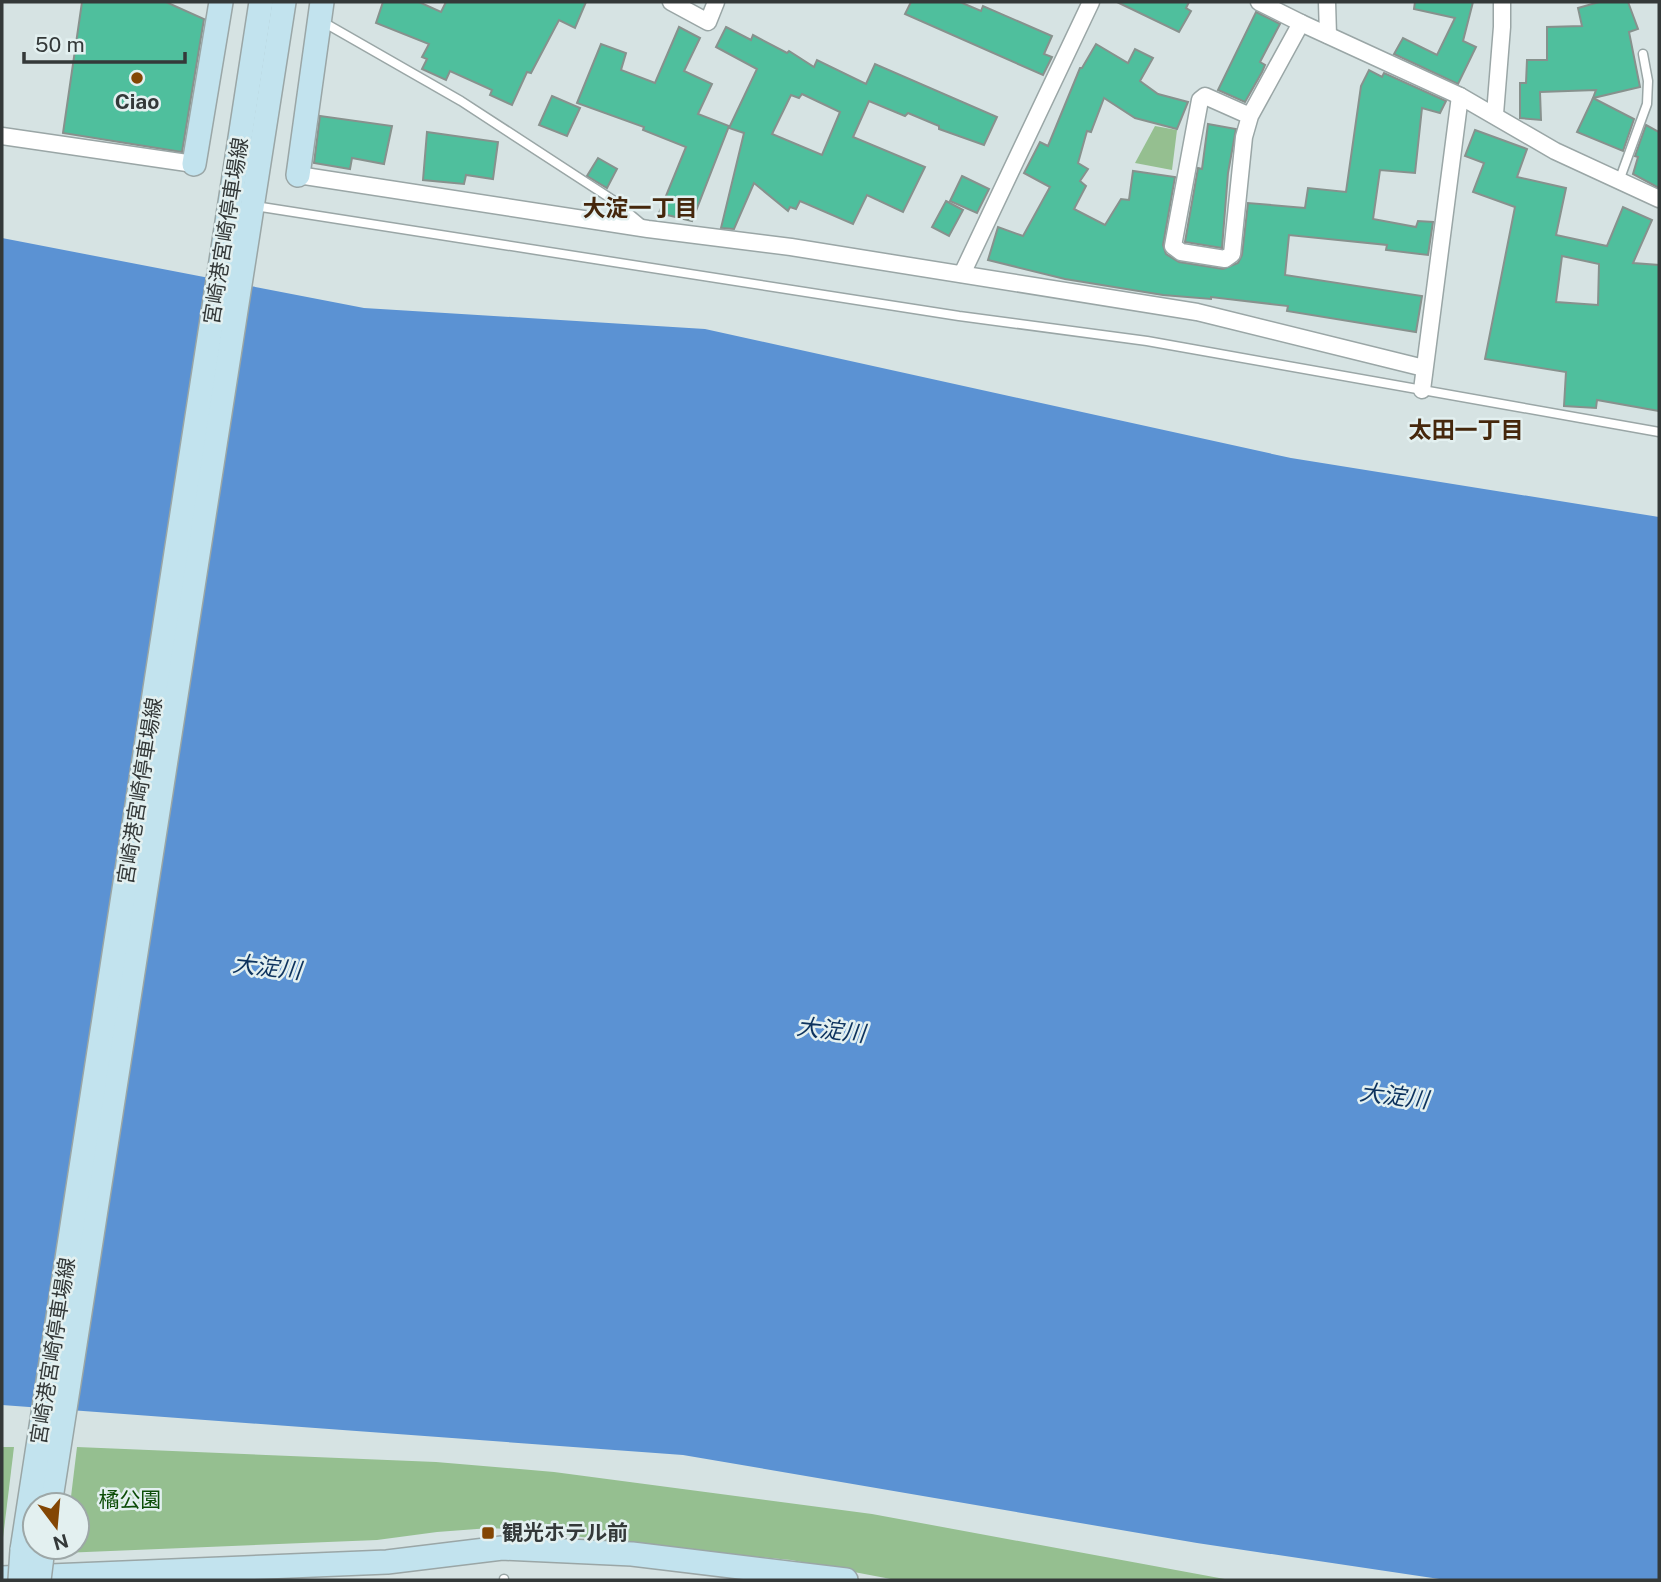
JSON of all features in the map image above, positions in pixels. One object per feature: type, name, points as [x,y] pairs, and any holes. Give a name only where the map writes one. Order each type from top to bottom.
[{"type":"main road","points":[[194,164],[221,2]]},
{"type":"main road","name":"宮崎港宮崎停車場線","points":[[52,1491],[243,217],[261,2]]},
{"type":"main road","name":"宮崎港宮崎停車場線","points":[[20,1580],[27,1523],[243,217],[284,2]]},
{"type":"main road","points":[[298,175],[320,11]]},
{"type":"main road","points":[[2,1578],[279,1573],[502,1548],[632,1554],[838,1580]]},
{"type":"main road","points":[[39,1580],[41,1561]]},
{"type":"street","points":[[671,2],[708,22],[716,2]]},
{"type":"street","points":[[962,274],[1091,2]]},
{"type":"street","points":[[1259,2],[1460,96],[1555,151],[1659,200]]},
{"type":"street","points":[[1326,2],[1328,36]]},
{"type":"street","points":[[1495,114],[1502,2]]},
{"type":"street","points":[[1250,116],[1205,96],[1200,100],[1173,246],[1181,252],[1225,259],[1232,254],[1244,137],[1250,116],[1301,23]]},
{"type":"street","points":[[1422,390],[1460,96]]},
{"type":"street","points":[[2,136],[194,164]]},
{"type":"street","points":[[298,175],[648,229],[791,247],[1197,312],[1424,368]]},
{"type":"lane","points":[[320,11],[613,200],[648,229]]},
{"type":"lane","points":[[1619,181],[1647,104],[1648,81],[1643,54]]},
{"type":"lane","points":[[243,217],[1147,341],[1659,432]]},
{"type":"green space","points":[[1155,126],[1177,130],[1172,170],[1135,163]]},
{"type":"green space","points":[[2,1447],[14,1447],[2,1546]]},
{"type":"green space","name":"橘公園","points":[[77,1447],[436,1462],[554,1472],[872,1514],[1230,1580],[896,1580],[791,1560],[635,1545],[542,1531],[490,1528],[377,1540],[91,1552],[91,1491],[72,1491]]},
{"type":"water","name":"大淀川","points":[[2,238],[364,308],[705,329],[1291,458],[1659,517],[1659,1580],[1446,1580],[1197,1543],[683,1455],[2,1405]]},
{"type":"building","name":"Ciao","points":[[82,2],[166,2],[204,19],[182,152],[63,133]]},
{"type":"building","points":[[383,2],[419,2],[441,12],[446,2],[586,2],[575,28],[559,20],[531,73],[527,72],[512,105],[490,95],[492,90],[450,71],[446,80],[422,69],[427,59],[422,57],[429,44],[376,23]]},
{"type":"building","points":[[911,2],[960,2],[981,11],[983,6],[1052,36],[1044,54],[1052,57],[1043,75],[905,14]]},
{"type":"building","points":[[1117,2],[1189,2],[1186,8],[1191,11],[1179,32]]},
{"type":"building","points":[[1415,2],[1473,2],[1463,41],[1476,47],[1458,84],[1394,54],[1403,38],[1437,55],[1455,18],[1414,9]]},
{"type":"building","points":[[1599,2],[1628,2],[1638,29],[1629,32],[1640,87],[1593,98],[1596,90],[1540,92],[1541,120],[1520,118],[1520,83],[1526,83],[1527,60],[1547,60],[1547,27],[1582,26],[1578,8]]},
{"type":"building","points":[[1256,12],[1280,24],[1260,62],[1265,65],[1262,72],[1245,102],[1218,90]]},
{"type":"building","points":[[679,27],[700,38],[684,71],[712,84],[698,114],[729,126],[692,221],[659,213],[686,147],[643,130],[644,127],[577,103],[601,44],[626,53],[621,70],[655,83]]},
{"type":"building","points":[[726,27],[751,40],[753,35],[787,53],[789,51],[814,67],[817,60],[866,84],[875,64],[997,117],[984,145],[939,129],[939,126],[908,113],[905,116],[869,101],[853,137],[925,167],[903,212],[867,195],[853,224],[800,201],[796,209],[790,207],[788,211],[754,183],[734,229],[721,228],[744,133],[729,128],[757,69],[716,47]],"holes":[[[802,94],[840,112],[822,155],[772,134],[791,95],[799,98]]]},
{"type":"building","points":[[1096,44],[1128,63],[1135,49],[1153,58],[1140,81],[1158,94],[1188,102],[1177,129],[1135,118],[1104,98],[1091,132],[1087,131],[1078,163],[1088,169],[1080,181],[1086,186],[1074,209],[1105,225],[1121,199],[1129,200],[1133,171],[1175,177],[1163,245],[1166,254],[1179,262],[1223,269],[1238,263],[1242,255],[1248,203],[1305,208],[1308,188],[1346,192],[1361,86],[1369,70],[1382,77],[1384,73],[1446,101],[1440,113],[1422,108],[1415,173],[1380,170],[1373,219],[1416,227],[1418,221],[1433,222],[1428,255],[1386,250],[1387,245],[1289,235],[1285,275],[1422,296],[1416,332],[1287,311],[1288,306],[1211,297],[1163,295],[1065,279],[988,260],[998,227],[1023,236],[1050,187],[1024,173],[1040,142],[1048,146],[1080,68]]},
{"type":"building","points":[[552,96],[580,108],[567,136],[539,125]]},
{"type":"building","points":[[1593,98],[1634,119],[1623,151],[1577,132]]},
{"type":"building","points":[[320,116],[392,126],[384,164],[352,158],[350,169],[314,163]]},
{"type":"building","points":[[1208,124],[1236,129],[1228,173],[1222,248],[1185,242],[1198,168],[1202,169]]},
{"type":"building","points":[[1646,125],[1659,132],[1659,188],[1633,174],[1638,157],[1635,156]]},
{"type":"building","points":[[1475,130],[1527,149],[1517,177],[1566,188],[1556,235],[1607,246],[1623,207],[1652,220],[1633,263],[1659,265],[1659,411],[1597,400],[1596,408],[1564,406],[1566,372],[1485,359],[1515,207],[1473,192],[1484,163],[1465,156]],"holes":[[[1562,256],[1599,264],[1598,305],[1556,302]]]},
{"type":"building","points":[[427,132],[498,142],[493,179],[466,175],[464,184],[423,180]]},
{"type":"building","points":[[598,158],[617,169],[607,188],[587,176]]},
{"type":"building","points":[[962,176],[989,189],[977,213],[950,201]]},
{"type":"building","points":[[946,201],[963,210],[949,236],[932,227]]},
{"type":"place","name":"Ciao","points":[[137,78]]},
{"type":"place","name":"観光ホテル前","points":[[488,1533]]},
{"type":"district","name":"大淀一丁目","points":[[640,208]]},
{"type":"district","name":"太田一丁目","points":[[1466,430]]}]
